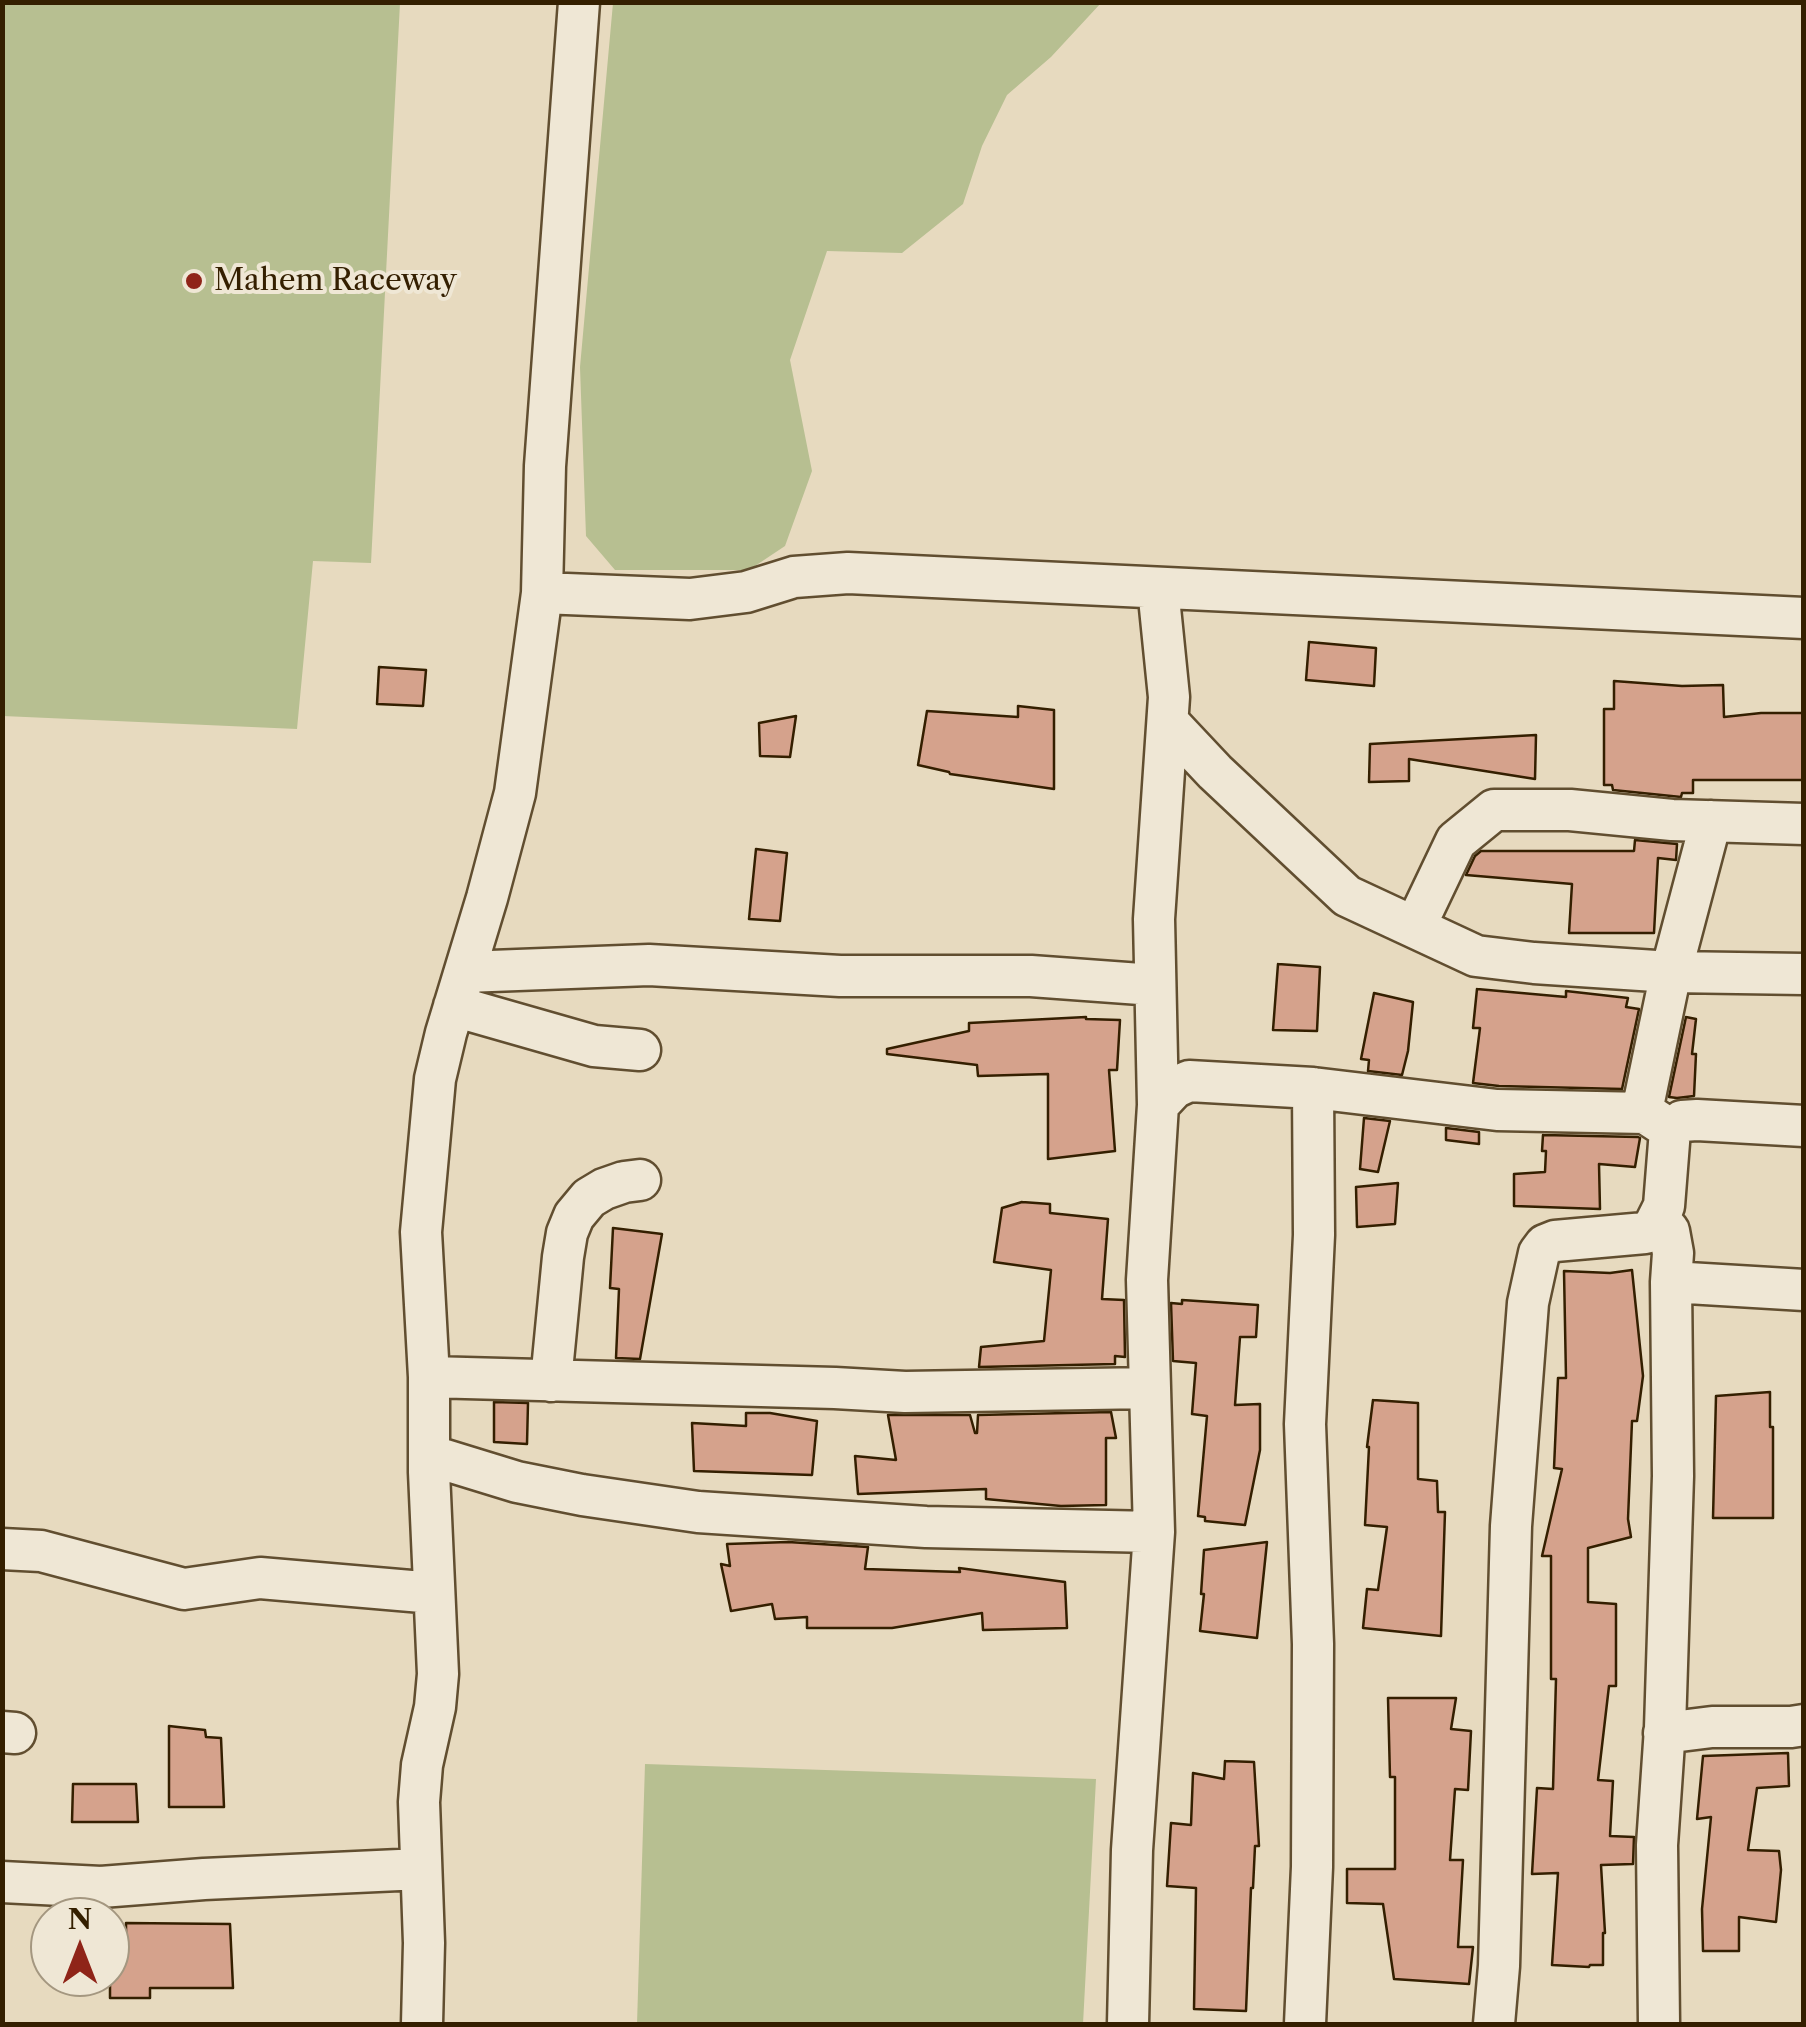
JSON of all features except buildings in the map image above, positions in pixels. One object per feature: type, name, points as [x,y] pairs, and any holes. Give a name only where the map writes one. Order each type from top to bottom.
[{"type":"street","points":[[422,2024],[424,1943],[419,1802],[438,1674],[421,1232],[436,1079],[514,793],[542,592],[545,466],[579,2]]},
{"type":"street","points":[[542,592],[690,598],[746,592],[794,577],[848,573],[1804,618]]},
{"type":"street","points":[[1128,2024],[1132,1850],[1154,1532],[1147,1280],[1158,1105],[1154,919],[1170,697],[1158,588]]},
{"type":"street","points":[[1168,722],[1215,772],[1348,896],[1476,956],[1671,972],[1804,974]]},
{"type":"street","points":[[1414,926],[1456,840],[1494,810],[1570,810],[1672,820],[1804,824]]},
{"type":"street","points":[[1494,2024],[1499,1966],[1511,1526],[1528,1303],[1538,1254],[1544,1246],[1564,1240],[1645,1233],[1659,1219],[1664,1206],[1657,1122],[1642,1110],[1671,972],[1710,821]]},
{"type":"street","points":[[459,989],[649,965],[840,976],[1031,976],[1154,985]]},
{"type":"street","points":[[459,989],[594,1046],[640,1050]]},
{"type":"street","points":[[1158,1105],[1174,1088],[1189,1082],[1313,1088],[1497,1110],[1657,1122],[1697,1120],[1804,1126]]},
{"type":"street","points":[[1305,2024],[1312,1849],[1313,1644],[1306,1424],[1314,1235],[1313,1088]]},
{"type":"street","points":[[551,1381],[563,1257],[574,1216],[604,1188],[640,1180]]},
{"type":"street","points":[[1659,1219],[1667,1227],[1673,1253],[1673,1476],[1657,1845],[1659,2024]]},
{"type":"street","points":[[1671,1282],[1804,1290]]},
{"type":"street","points":[[429,1377],[904,1392],[1150,1388]]},
{"type":"street","points":[[429,1455],[517,1482],[582,1496],[698,1512],[926,1527],[1154,1532]]},
{"type":"street","points":[[2,1549],[41,1551],[184,1590],[260,1578],[434,1594]]},
{"type":"street","points":[[1664,1733],[1712,1727],[1804,1725]]},
{"type":"street","points":[[2,1882],[100,1887],[421,1869]]},
{"type":"green space","name":"Mahem Raceway","points":[[3,2],[400,3],[371,563],[313,561],[297,729],[3,716]]},
{"type":"green space","points":[[613,3],[1101,3],[1051,57],[1007,95],[982,146],[963,204],[902,253],[827,251],[790,360],[812,471],[785,546],[749,570],[615,570],[586,536],[580,367]]},
{"type":"green space","points":[[645,1764],[1096,1779],[1083,2024],[637,2024]]},
{"type":"place","name":"Mahem Raceway","points":[[194,281]]}]
